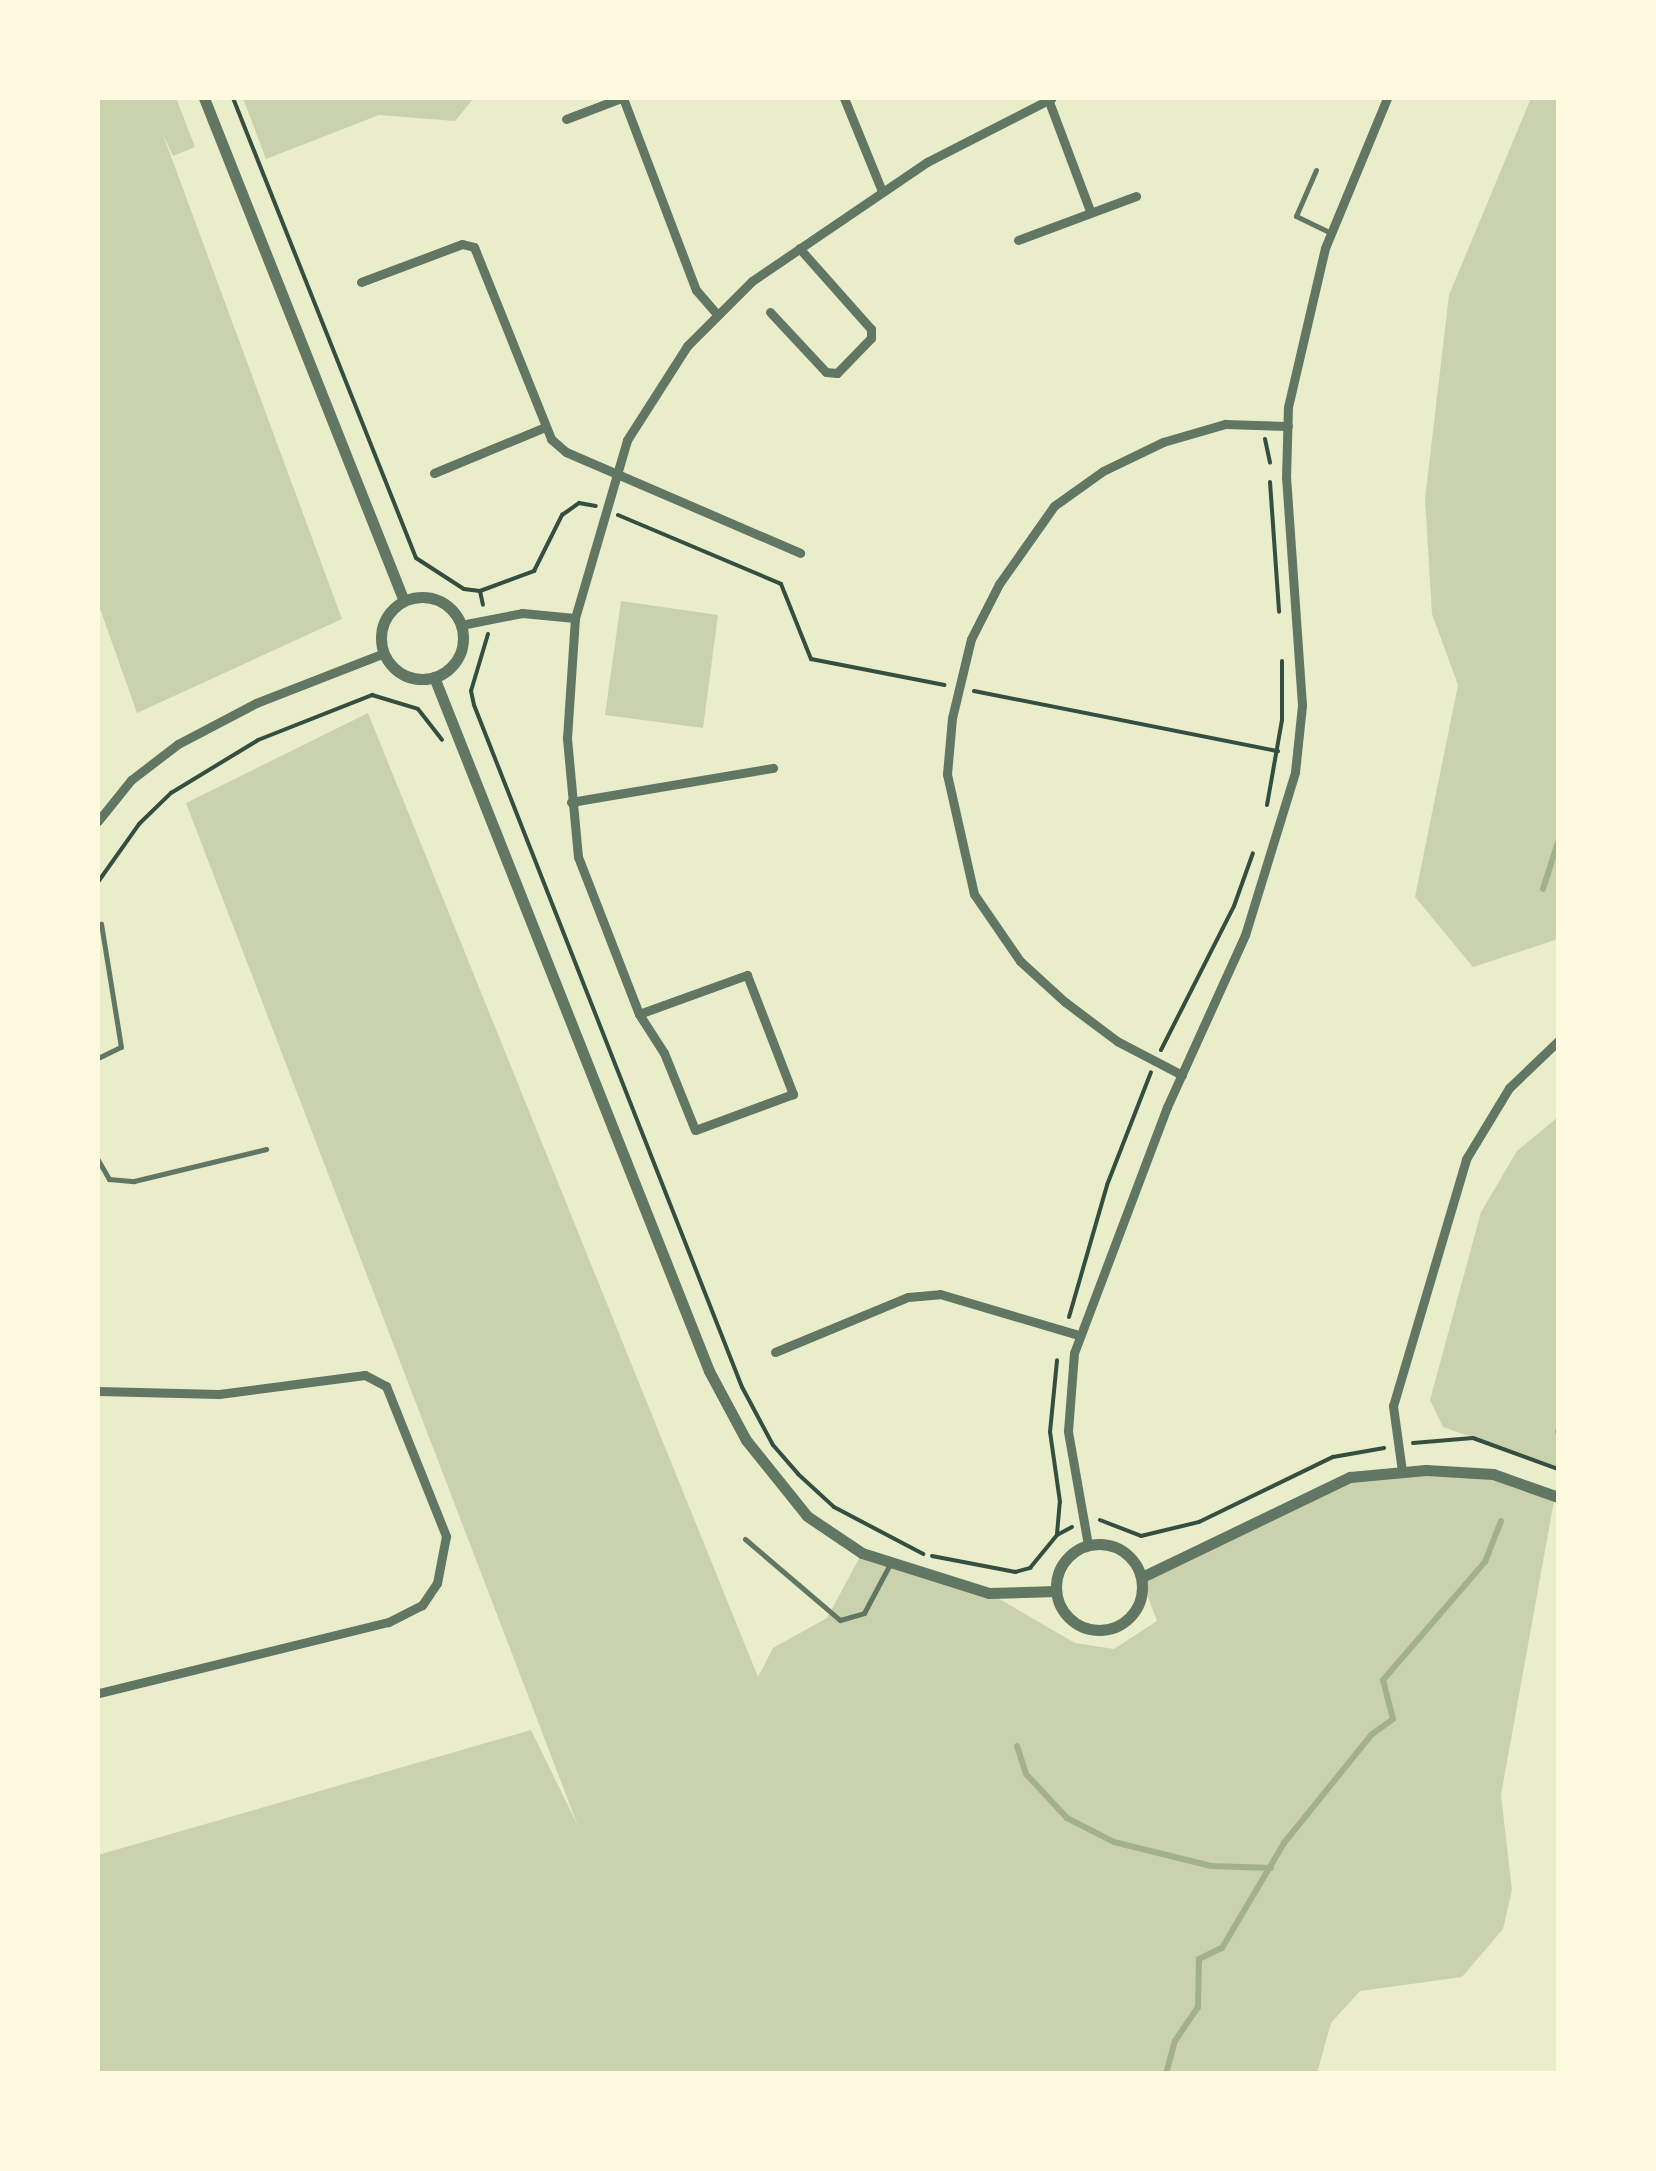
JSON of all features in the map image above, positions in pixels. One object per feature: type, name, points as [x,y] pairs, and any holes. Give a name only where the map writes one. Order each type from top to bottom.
[{"type":"street","points":[[204,98],[404,601]]},
{"type":"street","points":[[566,119],[622,98],[696,290],[718,315]]},
{"type":"street","points":[[844,98],[882,191]]},
{"type":"street","points":[[639,1014],[747,975],[793,1094],[695,1130],[664,1053],[639,1014],[578,856],[566,738],[575,618],[616,474],[658,389],[718,315],[798,248],[882,191],[1050,98],[1090,211]]},
{"type":"street","points":[[1088,1545],[1068,1431],[1078,1335],[1182,1075],[1245,935],[1295,772],[1302,706],[1288,426],[1307,304],[1387,98]]},
{"type":"street","points":[[1018,240],[1136,196]]},
{"type":"street","points":[[361,282],[462,244],[474,246],[545,427],[566,452],[800,553]]},
{"type":"street","points":[[770,312],[826,372],[838,373],[871,338],[871,329],[798,248]]},
{"type":"street","points":[[1182,1075],[1116,1041],[1020,961],[974,894],[948,774],[960,688],[971,639],[998,584],[1054,506],[1103,471],[1163,442],[1225,424],[1288,426]]},
{"type":"street","points":[[434,473],[545,427]]},
{"type":"street","points":[[404,601],[444,603],[461,624],[456,662],[434,677],[404,674],[384,652],[384,623],[404,601]]},
{"type":"street","points":[[461,624],[485,617],[575,618]]},
{"type":"street","points":[[98,820],[132,780],[178,744],[256,703],[384,652]]},
{"type":"street","points":[[434,677],[709,1371],[746,1440],[807,1516],[890,1564],[989,1594],[1056,1591]]},
{"type":"street","points":[[570,802],[773,768]]},
{"type":"street","points":[[1402,1472],[1392,1406],[1466,1159],[1509,1088],[1558,1041]]},
{"type":"street","points":[[776,1352],[908,1297],[940,1294],[1078,1335]]},
{"type":"street","points":[[98,1391],[219,1394],[366,1375],[386,1386],[446,1536],[437,1582],[422,1605],[388,1622],[98,1693]]},
{"type":"street","points":[[1142,1577],[1310,1490],[1350,1477],[1402,1472],[1494,1474],[1558,1497]]},
{"type":"street","points":[[1088,1545],[1122,1550],[1142,1577],[1137,1608],[1127,1620],[1098,1631],[1069,1619],[1056,1591],[1064,1562],[1088,1545]]},
{"type":"lane","points":[[1316,170],[1296,216],[1332,233]]},
{"type":"lane","points":[[98,1058],[122,1047],[101,924]]},
{"type":"lane","points":[[98,1160],[108,1179],[134,1181],[266,1149]]},
{"type":"lane","points":[[745,1540],[840,1620],[864,1614],[890,1564]]},
{"type":"path","points":[[233,98],[416,558],[464,589],[480,591],[534,571],[570,507],[604,510],[781,584],[810,658],[1278,751]]},
{"type":"path","points":[[1271,426],[1264,440],[1280,618]]},
{"type":"path","points":[[480,591],[488,636],[471,691],[474,705],[742,1386],[773,1444],[834,1507],[924,1554],[1015,1572],[1030,1568],[1057,1535],[1086,1520],[1110,1519],[1142,1536],[1160,1532],[1198,1522],[1333,1458],[1473,1438],[1558,1468]]},
{"type":"path","points":[[1266,810],[1278,751],[1282,656]]},
{"type":"path","points":[[98,882],[139,824],[171,794],[258,740],[372,695],[418,709],[434,738],[458,735]]},
{"type":"path","points":[[1057,1535],[1060,1502],[1050,1432],[1065,1330],[1142,1083],[1234,906],[1257,839]]},
{"type":"green space","points":[[98,98],[176,98],[195,147],[173,156],[162,132],[342,619],[137,713],[98,603]]},
{"type":"green space","points":[[243,98],[474,98],[455,121],[379,115],[266,159]]},
{"type":"green space","points":[[1531,98],[1558,98],[1558,939],[1473,967],[1415,897],[1458,685],[1432,614],[1425,499],[1449,295]]},
{"type":"green space","points":[[621,601],[718,615],[703,728],[605,715]]},
{"type":"green space","points":[[368,713],[758,1677],[773,1648],[827,1618],[862,1553],[989,1593],[1075,1643],[1114,1649],[1157,1621],[1141,1578],[1350,1477],[1493,1474],[1555,1495],[1501,1795],[1512,1890],[1503,1929],[1462,1977],[1360,1991],[1331,2023],[1317,2073],[98,2073],[98,1855],[531,1730],[578,1826],[186,803]]},
{"type":"green space","points":[[1558,1117],[1558,1467],[1443,1427],[1430,1400],[1481,1212],[1517,1151]]},
{"type":"waterway","points":[[1543,889],[1558,842]]},
{"type":"waterway","points":[[1166,2074],[1175,2041],[1198,2007],[1199,1959],[1222,1948],[1284,1843],[1371,1735],[1393,1719],[1383,1680],[1485,1562],[1501,1521]]},
{"type":"waterway","points":[[1017,1746],[1026,1774],[1067,1818],[1114,1842],[1211,1866],[1271,1868]]}]
